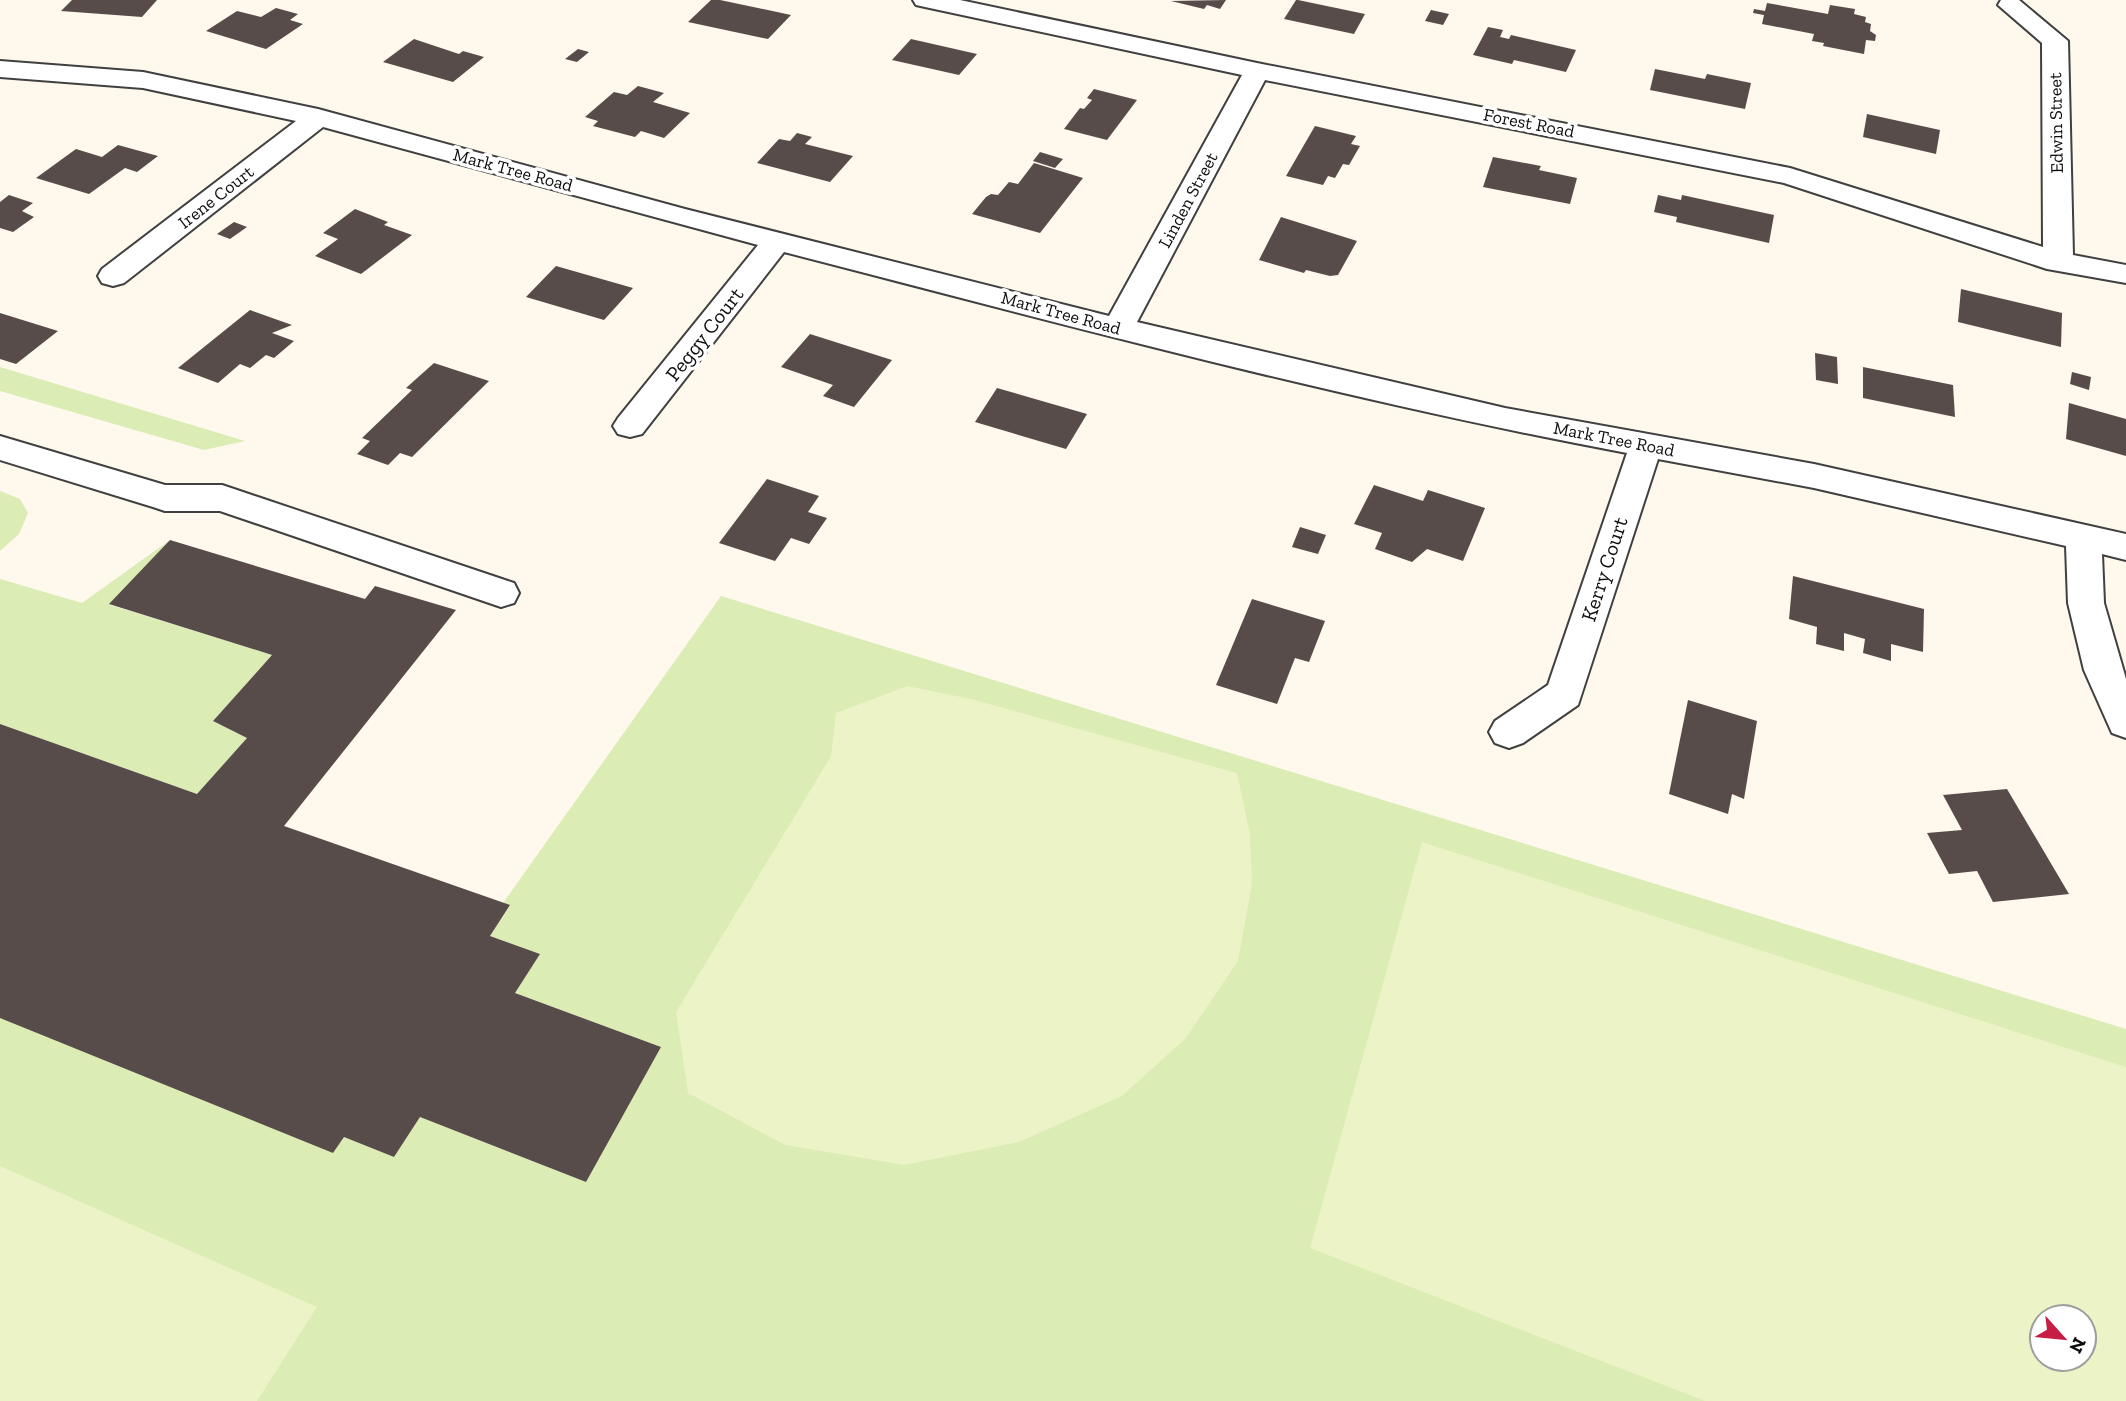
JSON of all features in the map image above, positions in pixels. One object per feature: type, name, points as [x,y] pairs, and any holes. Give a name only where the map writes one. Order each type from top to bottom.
[{"type":"street","name":"Forest Road","points":[[925,0],[1257,71],[1790,176],[2058,262],[2126,274]]},
{"type":"street","name":"Edwin Street","points":[[2010,5],[2055,41],[2058,262]]},
{"type":"street","name":"Mark Tree Road","points":[[0,69],[143,80],[318,117],[776,242],[1118,328],[1505,419],[1963,508],[2126,547]]},
{"type":"street","name":"Linden Street","points":[[1118,328],[1257,71]]},
{"type":"street","name":"Irene Court","points":[[113,276],[318,117]]},
{"type":"street","name":"Peggy Court","points":[[631,426],[776,242]]},
{"type":"street","name":"Kerry Court","points":[[1508,732],[1564,694],[1646,445]]},
{"type":"street","points":[[0,448],[165,498],[222,498],[501,593]]},
{"type":"street","points":[[2084,539],[2086,603],[2103,670],[2126,722]]},
{"type":"green space","points":[[0,367],[245,441],[204,450],[0,391]]},
{"type":"green space","points":[[0,491],[20,499],[28,513],[19,534],[0,551]]},
{"type":"green space","points":[[170,540],[110,605],[272,655],[213,721],[247,738],[197,794],[0,724],[0,579],[82,603]]},
{"type":"green space","points":[[721,596],[2126,1029],[2126,1401],[0,1401],[0,1007],[333,1153],[344,1137],[394,1157],[420,1117],[586,1182],[661,1047],[515,993],[540,954],[490,936],[510,906],[503,903]]},
{"type":"green space","points":[[907,686],[971,699],[1237,773],[1250,834],[1252,884],[1238,961],[1186,1038],[1122,1096],[1019,1142],[904,1165],[785,1145],[688,1093],[676,1012],[831,756],[836,713]]},
{"type":"green space","points":[[1422,842],[2126,1067],[2126,1401],[1705,1401],[1310,1248]]},
{"type":"green space","points":[[0,1166],[317,1307],[257,1401],[0,1401]]},
{"type":"building","points":[[72,0],[157,0],[142,17],[61,11]]},
{"type":"building","points":[[711,0],[791,15],[768,39],[688,22]]},
{"type":"building","points":[[1226,0],[1220,9],[1207,5],[1204,9],[1171,1]]},
{"type":"building","points":[[1296,0],[1365,14],[1354,34],[1284,19]]},
{"type":"building","points":[[1767,3],[1828,14],[1830,5],[1855,9],[1854,14],[1866,17],[1865,22],[1871,24],[1870,31],[1876,35],[1875,41],[1866,40],[1864,54],[1823,46],[1824,43],[1812,41],[1814,34],[1762,24],[1764,15],[1753,13],[1754,9],[1765,11]]},
{"type":"building","points":[[276,8],[298,14],[290,20],[303,24],[266,49],[206,31],[237,11],[261,17]]},
{"type":"building","points":[[1431,10],[1449,14],[1443,25],[1425,21]]},
{"type":"building","points":[[1488,27],[1503,30],[1500,37],[1509,39],[1511,35],[1576,50],[1566,72],[1514,60],[1512,64],[1473,55]]},
{"type":"building","points":[[414,39],[459,54],[463,51],[484,57],[453,82],[383,62]]},
{"type":"building","points":[[911,39],[977,54],[959,75],[892,60]]},
{"type":"building","points":[[578,49],[589,52],[577,62],[565,59]]},
{"type":"building","points":[[1655,69],[1705,79],[1707,74],[1751,83],[1745,109],[1650,90]]},
{"type":"building","points":[[638,86],[664,93],[653,102],[690,113],[664,138],[641,131],[635,137],[593,126],[598,121],[585,117],[614,92],[627,95]]},
{"type":"building","points":[[1094,89],[1137,100],[1107,140],[1064,129],[1080,108],[1084,109],[1092,100],[1087,98]]},
{"type":"building","points":[[1867,114],[1940,130],[1936,154],[1863,137]]},
{"type":"building","points":[[1315,126],[1356,136],[1351,144],[1360,146],[1349,165],[1343,164],[1335,178],[1328,176],[1323,185],[1286,176]]},
{"type":"building","points":[[797,133],[812,137],[805,144],[853,156],[830,182],[757,163],[779,139],[790,141]]},
{"type":"building","points":[[118,145],[158,156],[137,172],[125,168],[89,194],[36,178],[76,149],[102,157]]},
{"type":"building","points":[[1040,152],[1063,159],[1055,168],[1033,161]]},
{"type":"building","points":[[1493,157],[1541,166],[1539,170],[1577,178],[1570,204],[1483,187]]},
{"type":"building","points":[[1034,163],[1083,178],[1040,233],[972,214],[986,197],[991,194],[998,195],[1009,182],[1018,184]]},
{"type":"building","points":[[9,195],[33,203],[22,211],[34,217],[13,232],[0,228],[0,202]]},
{"type":"building","points":[[1658,195],[1681,200],[1682,195],[1774,215],[1769,243],[1676,222],[1677,217],[1654,212]]},
{"type":"building","points":[[355,209],[388,222],[384,225],[412,235],[361,274],[315,256],[338,239],[323,233]]},
{"type":"building","points":[[1281,217],[1357,241],[1338,275],[1330,276],[1306,270],[1304,273],[1259,260]]},
{"type":"building","points":[[234,222],[247,227],[230,239],[217,234]]},
{"type":"building","points":[[556,266],[633,288],[604,320],[526,297]]},
{"type":"building","points":[[1961,289],[2062,313],[2061,347],[1958,322]]},
{"type":"building","points":[[250,310],[292,325],[272,333],[294,341],[274,358],[266,355],[250,368],[240,364],[218,383],[178,368]]},
{"type":"building","points":[[0,313],[58,331],[16,364],[0,359]]},
{"type":"building","points":[[810,334],[892,360],[854,407],[823,396],[833,385],[781,367]]},
{"type":"building","points":[[1815,353],[1837,357],[1838,384],[1816,380]]},
{"type":"building","points":[[434,363],[489,381],[412,457],[400,453],[388,465],[357,454],[370,441],[362,438],[412,390],[406,388]]},
{"type":"building","points":[[1863,367],[1953,385],[1955,417],[1863,398]]},
{"type":"building","points":[[2072,372],[2091,377],[2089,390],[2070,384]]},
{"type":"building","points":[[997,388],[1087,414],[1066,449],[975,422]]},
{"type":"building","points":[[2069,403],[2126,419],[2126,456],[2066,439]]},
{"type":"building","points":[[767,479],[819,496],[808,512],[827,518],[809,544],[791,538],[775,561],[719,543]]},
{"type":"building","points":[[1374,485],[1423,501],[1428,490],[1485,508],[1463,561],[1427,549],[1412,562],[1375,549],[1382,533],[1354,524]]},
{"type":"building","points":[[1300,527],[1326,535],[1318,554],[1292,547]]},
{"type":"building","points":[[170,540],[365,599],[375,586],[456,610],[284,826],[510,905],[490,936],[540,954],[515,993],[661,1047],[586,1182],[420,1117],[394,1157],[344,1137],[333,1153],[0,1018],[0,724],[197,794],[247,738],[213,721],[272,655],[109,604]]},
{"type":"building","points":[[1793,576],[1924,609],[1923,652],[1891,644],[1891,661],[1863,653],[1865,639],[1844,633],[1844,651],[1816,644],[1817,627],[1789,619]]},
{"type":"building","points":[[1252,599],[1325,621],[1309,662],[1295,658],[1277,704],[1216,685]]},
{"type":"building","points":[[1688,700],[1757,721],[1744,799],[1732,794],[1728,814],[1669,794]]},
{"type":"building","points":[[2007,789],[2069,894],[1993,902],[1977,871],[1949,874],[1927,833],[1962,830],[1943,795]]}]
